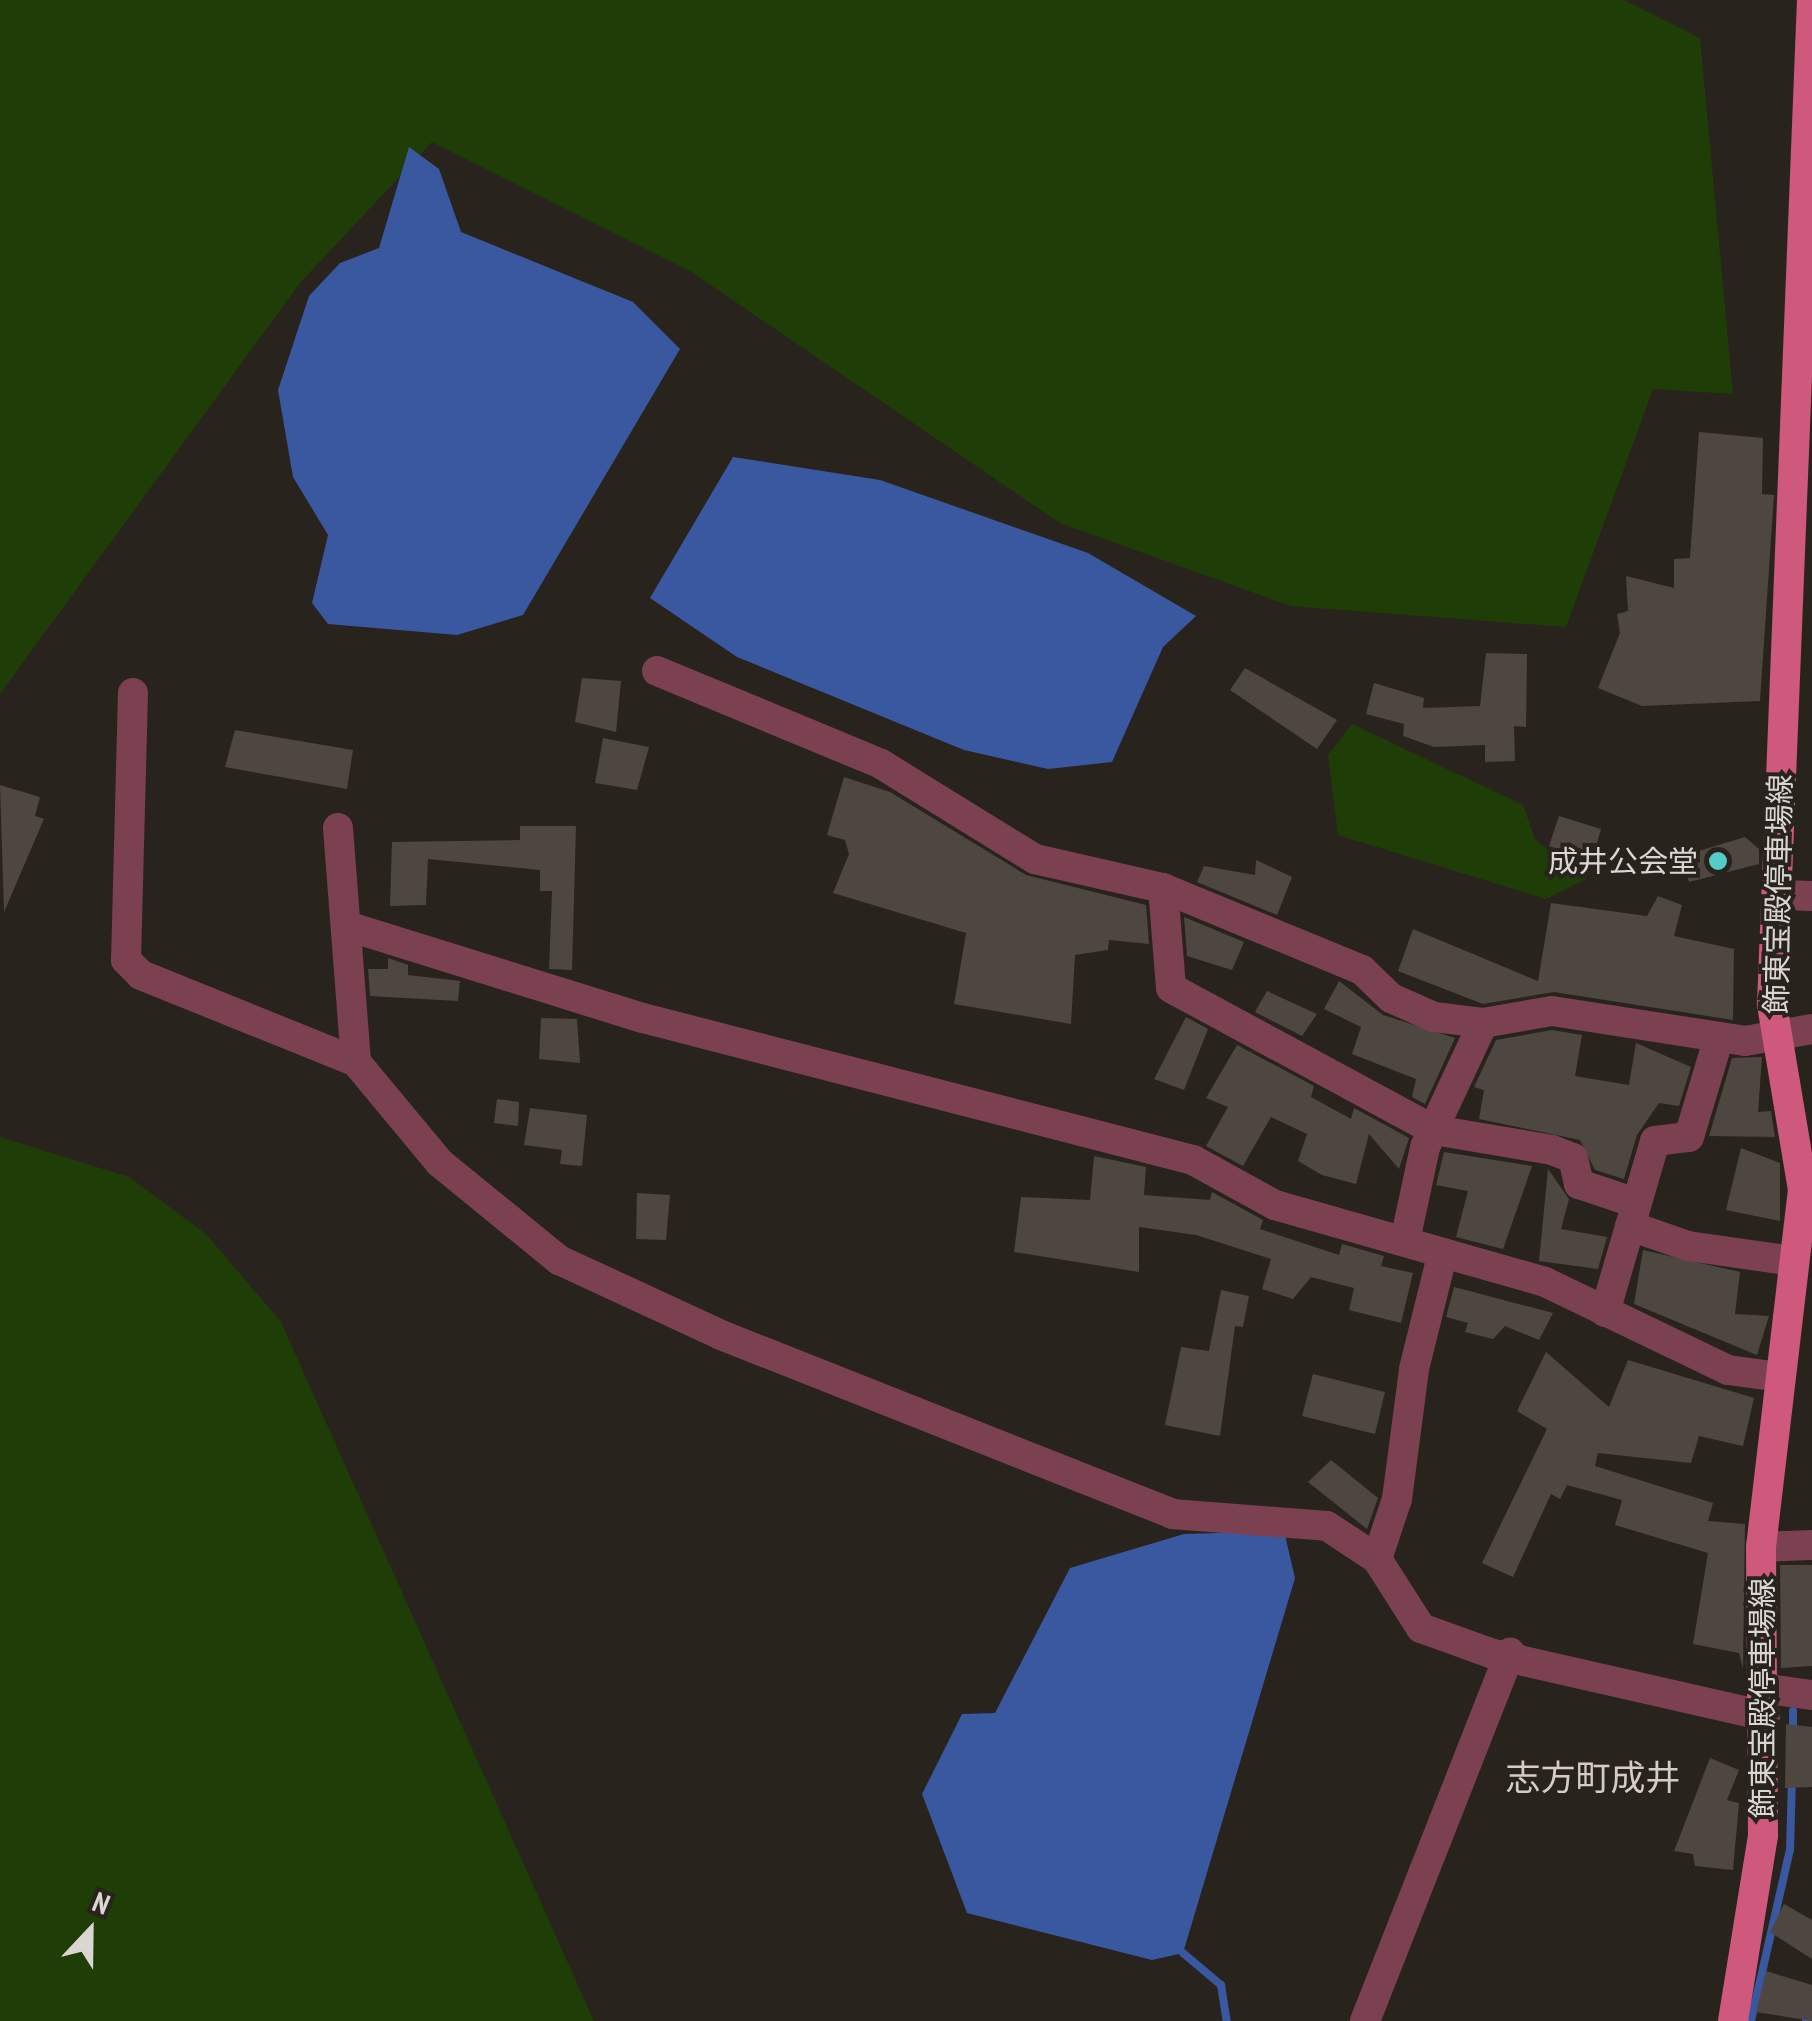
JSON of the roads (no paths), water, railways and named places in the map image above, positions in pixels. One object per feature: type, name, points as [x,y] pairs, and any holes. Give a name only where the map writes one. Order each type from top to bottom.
[{"type":"main road","name":"飾東宝殿停車場線","points":[[1733,2021],[1763,1835],[1766,1702],[1762,1547],[1780,1377],[1799,1267],[1804,1190],[1804,1127],[1778,1037],[1812,0]]},
{"type":"street","points":[[657,670],[881,764],[1035,858],[1163,888],[1362,970],[1391,998],[1434,1017],[1483,1023],[1552,1012],[1719,1038],[1778,1037],[1812,1030]]},
{"type":"street","points":[[133,692],[126,960],[141,975],[356,1062],[440,1163],[559,1260],[721,1335],[1172,1514],[1327,1526],[1377,1559],[1421,1628],[1510,1654],[1766,1702],[1812,1695]]},
{"type":"street","points":[[338,828],[356,1062]]},
{"type":"street","points":[[1163,888],[1171,988],[1434,1130],[1552,1150],[1573,1158],[1579,1184],[1688,1246],[1799,1267]]},
{"type":"street","points":[[1780,895],[1812,896]]},
{"type":"street","points":[[347,926],[643,1018],[1193,1160],[1275,1205],[1406,1236],[1442,1256],[1545,1282],[1728,1370],[1780,1377]]},
{"type":"street","points":[[1406,1236],[1434,1130],[1483,1023]]},
{"type":"street","points":[[1605,1312],[1656,1140],[1689,1137],[1719,1038]]},
{"type":"street","points":[[1377,1559],[1397,1499],[1414,1369],[1442,1256]]},
{"type":"street","points":[[1762,1547],[1812,1545]]},
{"type":"street","points":[[1366,2021],[1510,1654]]},
{"type":"water","points":[[409,147],[439,169],[461,232],[633,302],[680,349],[523,615],[457,635],[328,624],[312,603],[328,535],[293,477],[278,390],[309,296],[340,263],[379,248]]},
{"type":"water","points":[[733,457],[880,480],[1088,553],[1196,616],[1163,647],[1112,762],[1048,769],[964,750],[737,657],[650,598]]},
{"type":"water","points":[[1284,1531],[1295,1578],[1183,1953],[1152,1960],[967,1913],[922,1794],[962,1714],[995,1713],[1070,1568],[1184,1534]]},
{"type":"waterway","points":[[1793,1711],[1793,1731]]},
{"type":"waterway","points":[[1751,2021],[1790,1850],[1792,1780]]},
{"type":"waterway","points":[[1183,1953],[1221,1985],[1227,2021]]},
{"type":"waterway","points":[[1806,2021],[1812,2021]]},
{"type":"place","name":"成井公会堂","points":[[1718,861]]},
{"type":"district","name":"志方町成井","points":[[1593,1777]]}]
